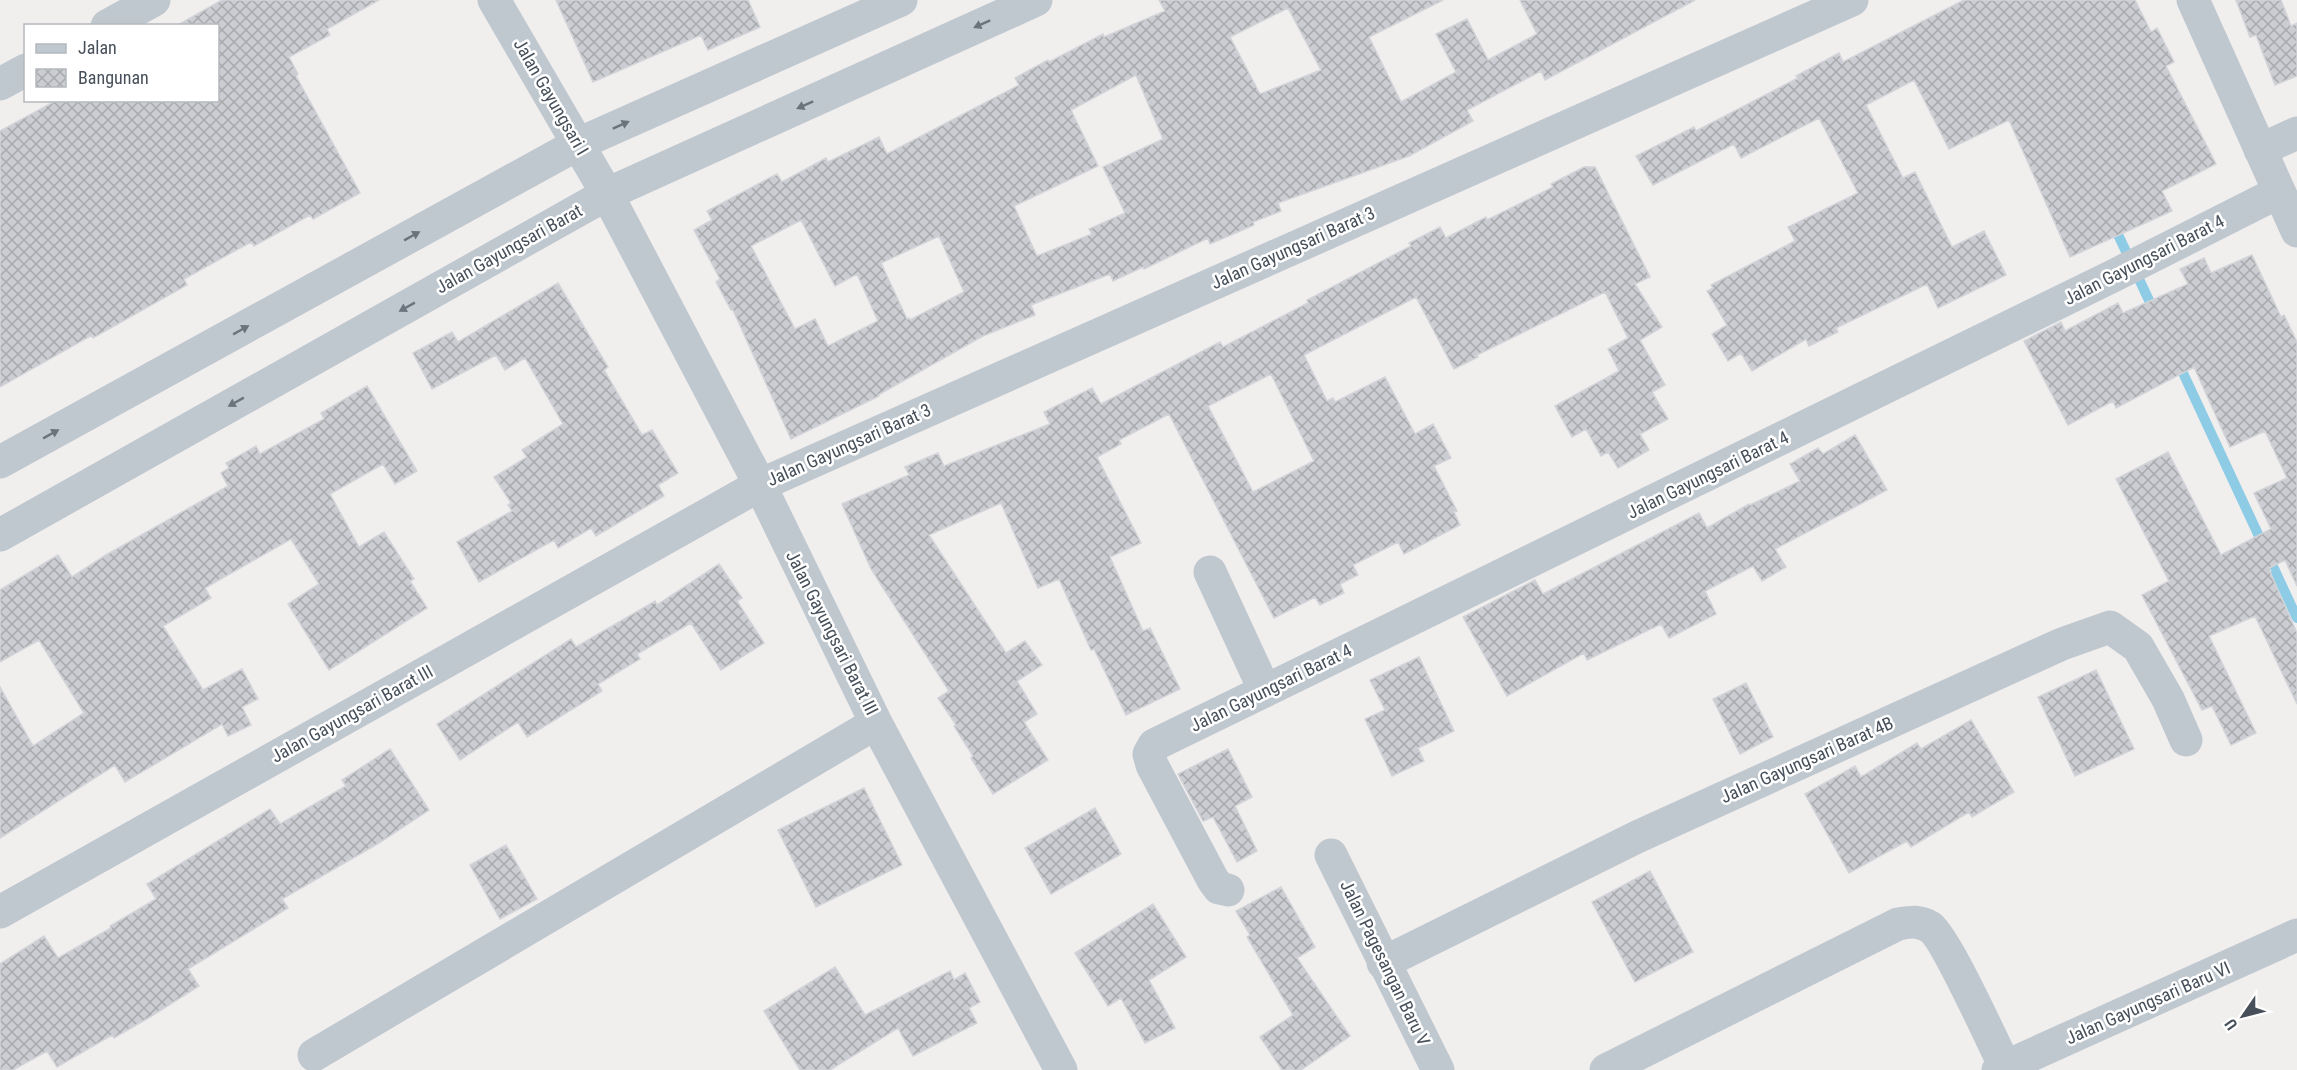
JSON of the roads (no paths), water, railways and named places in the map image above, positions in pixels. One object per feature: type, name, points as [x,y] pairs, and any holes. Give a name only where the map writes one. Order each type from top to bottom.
[{"type":"street","points":[[111,24],[154,0]]},
{"type":"street","name":"Jalan Gayungsari I","points":[[494,0],[607,194]]},
{"type":"street","points":[[0,462],[578,144],[901,0]]},
{"type":"street","name":"Jalan Gayungsari Barat","points":[[0,535],[607,194],[1036,0]]},
{"type":"street","points":[[2193,0],[2297,231]]},
{"type":"street","name":"Jalan Gayungsari Barat 3","points":[[747,491],[1842,2]]},
{"type":"street","points":[[0,84],[24,71]]},
{"type":"street","points":[[2260,150],[2297,133]]},
{"type":"street","name":"Jalan Gayungsari Barat 4","points":[[1228,890],[1219,888],[1213,880],[1152,765],[1149,754],[1155,745],[2113,276],[2279,192]]},
{"type":"street","name":"Jalan Gayungsari Barat III","points":[[607,194],[747,491],[876,723],[1061,1070]]},
{"type":"street","name":"Jalan Gayungsari Barat III","points":[[0,912],[747,491]]},
{"type":"street","points":[[1210,572],[1265,691]]},
{"type":"street","name":"Jalan Gayungsari Barat 4B","points":[[1383,963],[1636,837],[2062,644],[2110,627],[2138,647],[2168,699],[2186,740]]},
{"type":"street","points":[[314,1055],[876,723]]},
{"type":"street","name":"Jalan Pagesangan Baru V","points":[[1331,855],[1438,1070]]},
{"type":"street","points":[[1606,1070],[1898,924],[1917,921],[1932,928],[1948,954],[2002,1068]]},
{"type":"street","name":"Jalan Gayungsari Baru VI","points":[[2002,1068],[2297,935]]},
{"type":"waterway","points":[[2113,224],[2155,313]]},
{"type":"waterway","points":[[2177,360],[2297,618]]}]
